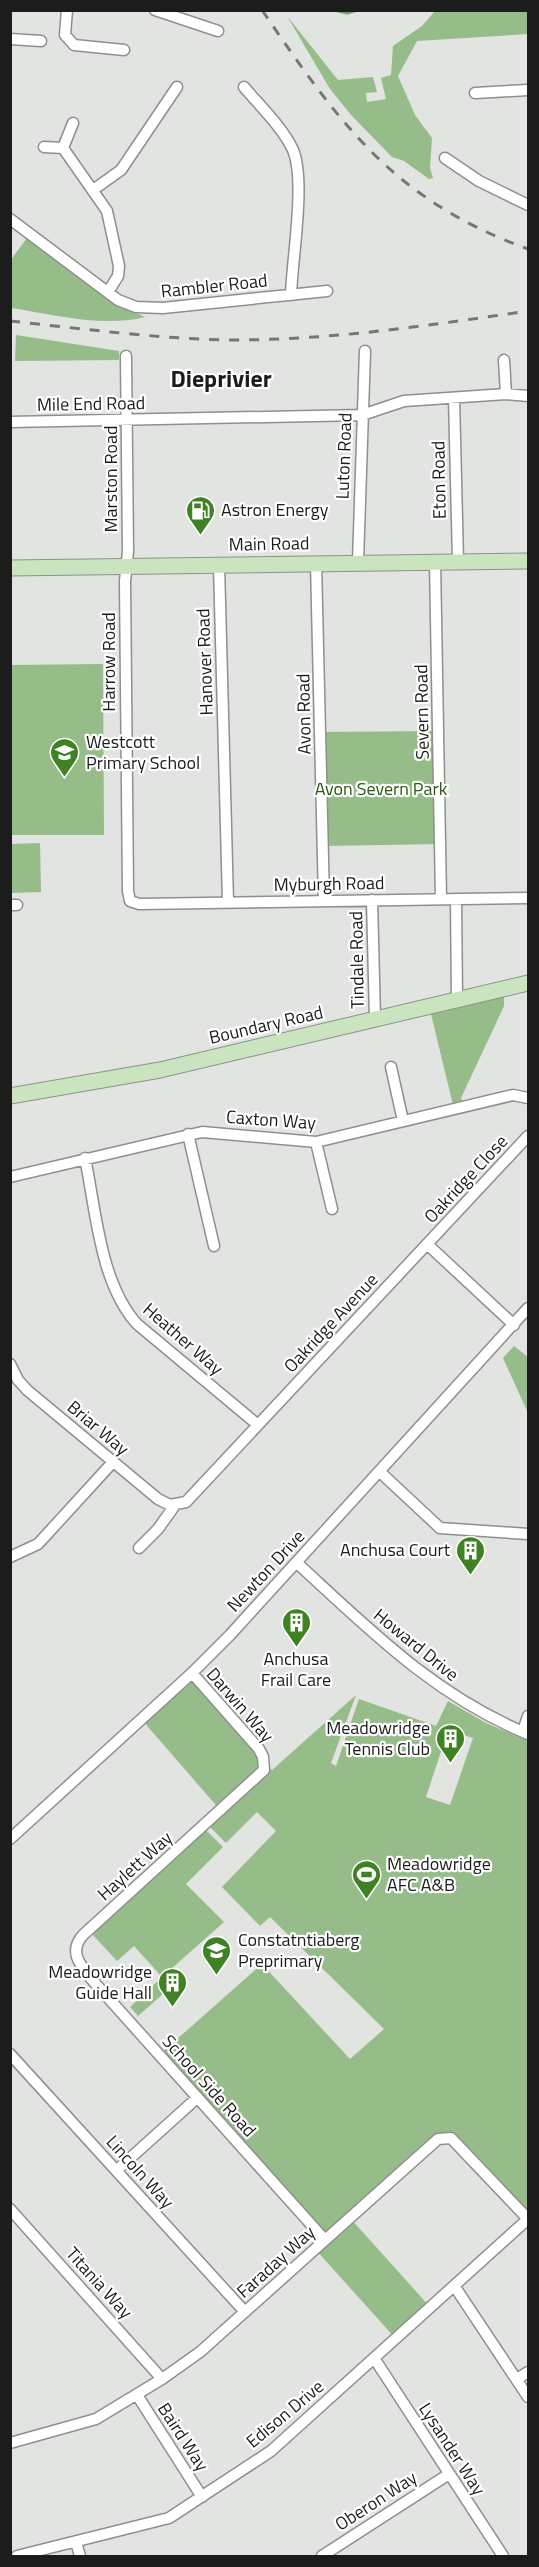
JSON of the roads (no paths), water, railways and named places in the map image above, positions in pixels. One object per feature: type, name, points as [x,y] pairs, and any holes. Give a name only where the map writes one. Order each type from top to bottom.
[{"type":"street","points":[[67,10],[65,35],[74,45],[124,50]]},
{"type":"street","points":[[155,10],[218,31]]},
{"type":"street","points":[[10,39],[41,41]]},
{"type":"street","points":[[93,190],[121,170],[177,87]]},
{"type":"street","points":[[244,87],[288,142],[294,155],[297,228],[291,295]]},
{"type":"street","points":[[475,93],[528,90]]},
{"type":"street","points":[[63,148],[73,123]]},
{"type":"street","points":[[44,147],[63,148]]},
{"type":"street","points":[[63,148],[107,211],[118,260],[118,276],[108,292]]},
{"type":"street","points":[[445,158],[479,181],[528,205]]},
{"type":"street","name":"Rambler Road","points":[[10,219],[127,305],[150,309],[327,291]]},
{"type":"street","name":"Luton Road","points":[[358,562],[365,351]]},
{"type":"street","name":"Marston Road","points":[[126,356],[126,567]]},
{"type":"street","points":[[504,360],[506,394]]},
{"type":"street","name":"Mile End Road","points":[[10,422],[362,415],[404,401],[506,394],[528,396]]},
{"type":"street","name":"Eton Road","points":[[454,398],[458,561]]},
{"type":"street","name":"Severn Road","points":[[435,561],[441,899]]},
{"type":"street","name":"Main Road","points":[[10,568],[528,561]]},
{"type":"street","name":"Avon Road","points":[[316,563],[324,901]]},
{"type":"street","name":"Hanover Road","points":[[219,565],[228,902]]},
{"type":"street","name":"Harrow Road","points":[[126,567],[127,880],[130,901]]},
{"type":"street","name":"Myburgh Road","points":[[130,901],[139,904],[528,898]]},
{"type":"street","points":[[456,899],[457,1000]]},
{"type":"street","name":"Tindale Road","points":[[372,900],[375,1019]]},
{"type":"street","name":"Boundary Road","points":[[10,1096],[160,1070],[528,983]]},
{"type":"street","points":[[391,1067],[403,1121]]},
{"type":"street","name":"Caxton Way","points":[[10,1177],[188,1134],[209,1132],[316,1142],[513,1095],[528,1098]]},
{"type":"street","points":[[188,1134],[214,1246]]},
{"type":"street","name":"Oakridge Close","points":[[427,1244],[528,1136]]},
{"type":"street","points":[[316,1142],[332,1209]]},
{"type":"street","name":"Heather Way","points":[[85,1158],[106,1261],[121,1304],[137,1324],[258,1425]]},
{"type":"street","points":[[427,1244],[514,1325]]},
{"type":"street","name":"Oakridge Avenue","points":[[175,1505],[186,1502],[195,1495],[427,1244]]},
{"type":"street","name":"Newton Drive","points":[[10,1839],[192,1674],[297,1563],[528,1308]]},
{"type":"street","name":"Briar Way","points":[[10,1364],[18,1380],[27,1390],[162,1502],[175,1505]]},
{"type":"street","points":[[10,1557],[38,1545],[114,1462]]},
{"type":"street","points":[[380,1472],[440,1528],[453,1531],[528,1533]]},
{"type":"street","points":[[139,1548],[159,1529],[175,1505]]},
{"type":"street","name":"Howard Drive","points":[[297,1563],[387,1646],[438,1686],[483,1714],[526,1732]]},
{"type":"street","name":"Darwin Way","points":[[192,1674],[264,1757],[262,1774],[221,1811]]},
{"type":"street","points":[[526,1732],[528,1716]]},
{"type":"street","name":"Haylett Way","points":[[76,1949],[83,1935],[221,1811]]},
{"type":"street","name":"School Side Road","points":[[76,1949],[79,1964],[326,2240]]},
{"type":"street","name":"Lincoln Way","points":[[10,2054],[245,2312]]},
{"type":"street","points":[[117,2170],[197,2098]]},
{"type":"street","name":"Faraday Way","points":[[10,2443],[96,2419],[162,2379],[200,2352],[438,2139],[451,2138],[528,2219]]},
{"type":"street","name":"Titania Way","points":[[10,2209],[162,2379]]},
{"type":"street","name":"Edison Drive","points":[[17,2556],[160,2521],[271,2451],[528,2219]]},
{"type":"street","points":[[455,2286],[528,2397]]},
{"type":"street","name":"Lysander Way","points":[[374,2358],[503,2556]]},
{"type":"street","points":[[517,2379],[528,2372]]},
{"type":"street","name":"Baird Way","points":[[137,2395],[202,2496]]},
{"type":"street","name":"Oberon Way","points":[[322,2556],[449,2474]]},
{"type":"street","points":[[76,2542],[80,2556]]},
{"type":"waterway","points":[[334,10],[347,13],[358,10]]},
{"type":"railway","points":[[262,10],[317,89],[345,123],[405,182],[440,207],[481,229],[528,249]]},
{"type":"railway","points":[[10,321],[177,338],[233,340],[382,331],[528,311]]},
{"type":"place","name":"Astron Energy","points":[[200,536]]},
{"type":"place","name":"Westcott Primary School","points":[[65,778]]},
{"type":"place","name":"Anchusa Court","points":[[471,1576]]},
{"type":"place","name":"Anchusa Frail Care","points":[[296,1648]]},
{"type":"place","name":"Meadowridge Tennis Club","points":[[451,1764]]},
{"type":"place","name":"Meadowridge AFC A&B","points":[[366,1900]]},
{"type":"place","name":"Constatntiaberg Preprimary","points":[[217,1976]]},
{"type":"place","name":"Meadowridge Guide Hall","points":[[173,2008]]},
{"type":"district","name":"Dieprivier","points":[[221,379]]},
{"type":"park label","name":"Avon Severn Park","points":[[381,789]]}]
